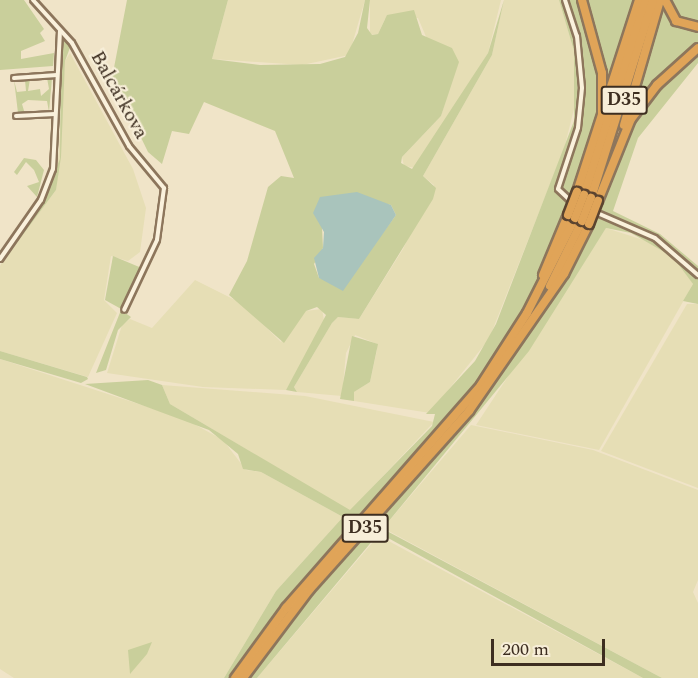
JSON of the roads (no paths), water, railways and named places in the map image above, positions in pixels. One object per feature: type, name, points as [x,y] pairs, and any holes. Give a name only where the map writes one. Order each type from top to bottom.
[{"type":"highway","points":[[582,0],[603,85],[591,156],[588,197]]},
{"type":"highway","points":[[591,156],[639,0]]},
{"type":"highway","name":"D35","points":[[588,197],[646,0]]},
{"type":"highway","name":"D35","points":[[243,678],[309,590],[469,411],[529,324],[588,197],[653,0]]},
{"type":"highway","points":[[613,161],[660,0]]},
{"type":"highway","points":[[665,0],[676,21],[698,27]]},
{"type":"highway","points":[[578,219],[588,197],[613,161],[646,97],[698,48]]},
{"type":"highway","name":"D35","points":[[235,678],[304,586],[447,429],[527,313],[578,219]]},
{"type":"street","name":"Balcárkova","points":[[33,0],[60,31],[95,79],[129,146],[164,188],[157,240],[124,310]]},
{"type":"street","points":[[566,0],[577,36],[582,88],[578,128],[558,192],[655,238],[698,275]]},
{"type":"street","points":[[0,259],[49,181],[60,31]]},
{"type":"street","points":[[14,78],[57,75]]},
{"type":"street","points":[[16,116],[55,114]]},
{"type":"water","points":[[357,192],[391,205],[396,215],[343,291],[319,278],[314,258],[323,248],[324,232],[313,213],[320,197]]}]
